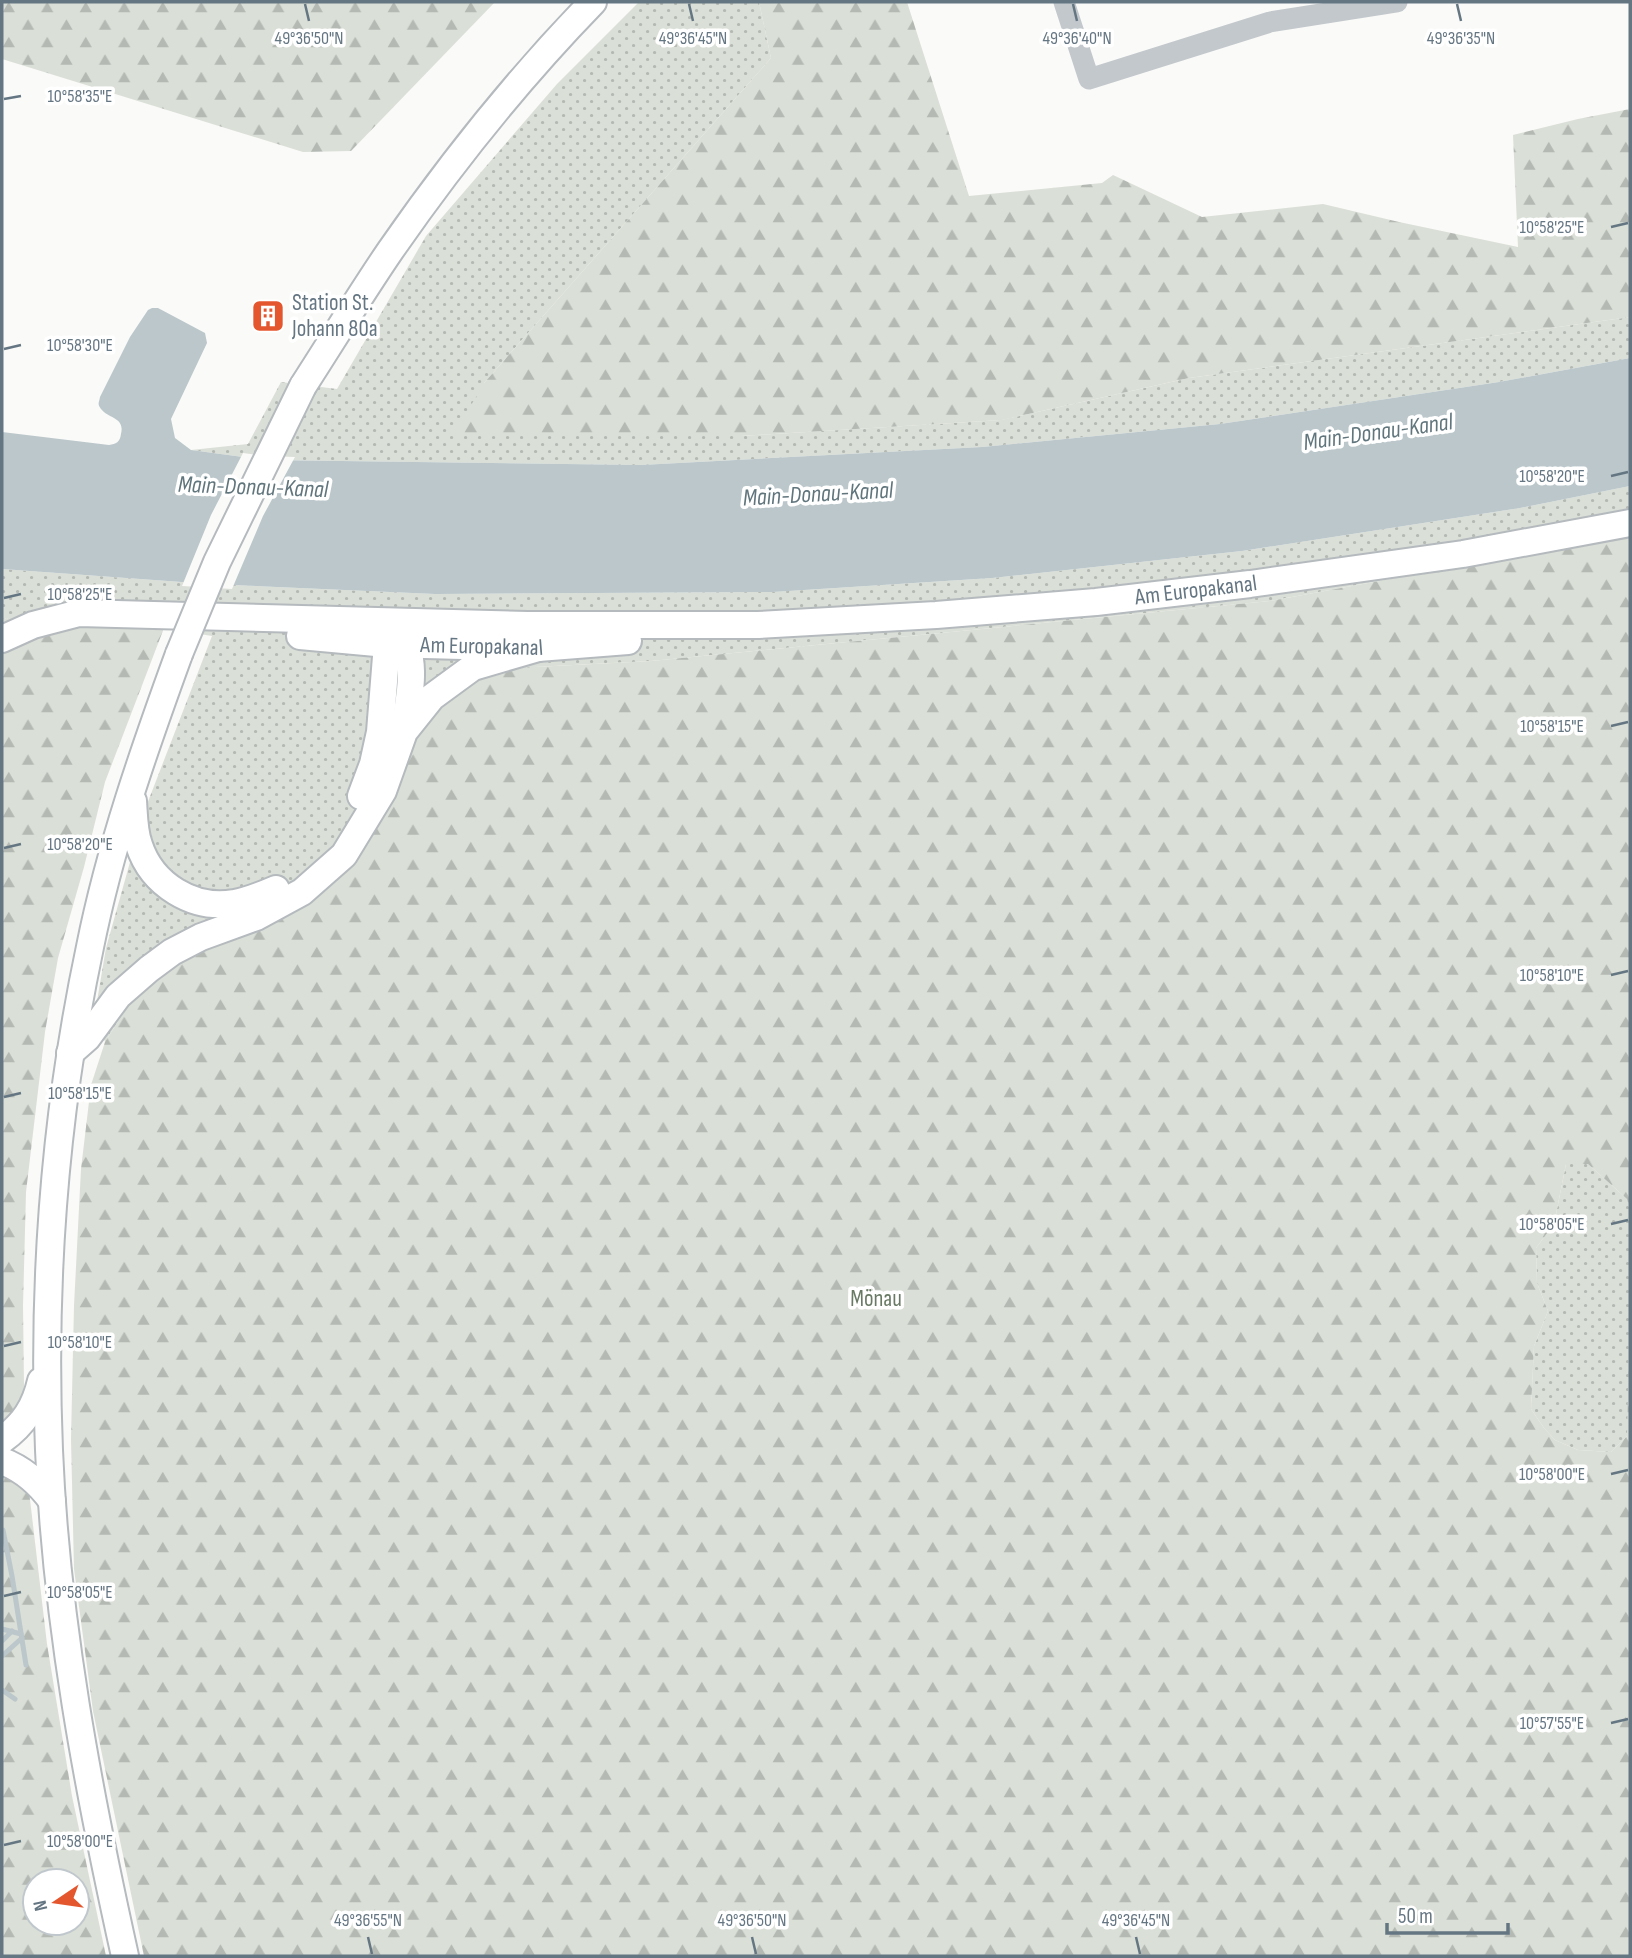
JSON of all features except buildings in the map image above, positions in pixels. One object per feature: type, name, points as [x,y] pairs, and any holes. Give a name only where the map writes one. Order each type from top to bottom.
[{"type":"main road","points":[[125,1956],[80,1727],[65,1631],[52,1501],[46,1374],[53,1203],[60,1128],[70,1053],[90,945],[131,790],[179,654],[217,562],[303,386],[389,252],[449,170],[523,78],[593,2]]},
{"type":"main road","name":"Am Europakanal","points":[[397,633],[527,625],[758,625],[1096,602],[1250,584],[1463,554],[1630,523]]},
{"type":"main road","name":"Am Europakanal","points":[[2,639],[33,625],[79,613],[206,617],[538,648],[718,634],[758,625]]},
{"type":"main road","points":[[131,790],[139,845],[158,879],[179,894],[203,903],[232,904],[286,884],[322,857],[343,830],[361,797],[373,764],[397,633]]},
{"type":"main road","points":[[70,1053],[87,1038],[118,996],[172,952],[201,937],[256,917],[302,892],[344,855],[383,791],[404,732],[411,685],[409,658],[397,633]]},
{"type":"main road","points":[[404,732],[432,697],[472,667],[538,648]]},
{"type":"main road","points":[[2,1440],[20,1425],[29,1413],[46,1374]]},
{"type":"main road","points":[[2,1461],[31,1477],[52,1501]]},
{"type":"street","points":[[1064,2],[1089,79],[1269,22],[1396,2]]},
{"type":"green space","points":[[2,2],[495,2],[351,151],[303,152],[2,59]]},
{"type":"green space","points":[[639,2],[759,2],[771,58],[484,383],[741,436],[1001,420],[1189,378],[1630,317],[1630,358],[1499,382],[1220,424],[982,447],[641,465],[266,460],[191,450],[248,444],[281,382],[337,389],[426,236],[557,84]]},
{"type":"green space","points":[[759,2],[907,2],[969,196],[1102,183],[1113,175],[1202,217],[1323,204],[1518,247],[1513,135],[1630,109],[1630,317],[1189,378],[1002,420],[741,436],[455,433],[484,383],[771,58]]},
{"type":"green space","points":[[1630,486],[1630,535],[1270,601],[651,661],[535,667],[379,822],[124,1012],[105,1042],[95,1013],[106,948],[144,812],[212,636],[164,628],[10,623],[7,618],[2,619],[2,569],[209,584],[435,594],[773,592],[992,578],[1242,551],[1520,508]]},
{"type":"green space","name":"Mönau","points":[[1630,535],[1630,1211],[1627,1199],[1588,1164],[1566,1164],[1554,1224],[1536,1248],[1537,1283],[1548,1311],[1534,1346],[1531,1409],[1555,1440],[1578,1450],[1611,1452],[1627,1436],[1630,1306],[1630,1956],[144,1956],[93,1711],[74,1569],[71,1439],[74,1306],[81,1169],[91,1085],[105,1042],[124,1012],[177,964],[319,890],[429,715],[481,677],[499,670],[651,661],[1270,601]]},
{"type":"green space","points":[[7,618],[11,623],[164,628],[105,782],[58,958],[45,1032],[26,1192],[24,1387],[19,1409],[2,1432],[2,619]]},
{"type":"green space","points":[[1587,1163],[1627,1199],[1630,1211],[1628,1435],[1611,1452],[1578,1450],[1555,1440],[1531,1409],[1534,1346],[1548,1311],[1537,1283],[1536,1248],[1554,1224],[1566,1164]]},
{"type":"green space","points":[[2,1468],[29,1491],[47,1644],[72,1796],[87,1867],[21,1867],[21,1937],[91,1937],[91,1885],[106,1956],[2,1956]]},
{"type":"water","name":"Main-Donau-Kanal","points":[[152,308],[158,308],[205,333],[207,343],[171,419],[175,438],[191,450],[266,460],[641,465],[982,447],[1220,424],[1499,382],[1630,358],[1630,486],[1520,508],[1242,551],[992,578],[773,592],[435,594],[209,584],[2,569],[2,432],[109,445],[117,442],[121,424],[101,409],[100,397],[130,337]]},
{"type":"pier","points":[[243,453],[295,457],[263,516],[232,589],[182,586],[211,515]]},
{"type":"waterway","points":[[3,1530],[26,1665]]},
{"type":"waterway","points":[[2,1629],[21,1634]]},
{"type":"waterway","points":[[2,1641],[12,1631]]},
{"type":"waterway","points":[[2,1656],[22,1638]]},
{"type":"waterway","points":[[2,1690],[15,1699]]},
{"type":"place","name":"Station St. Johann 80a","points":[[268,316]]}]
